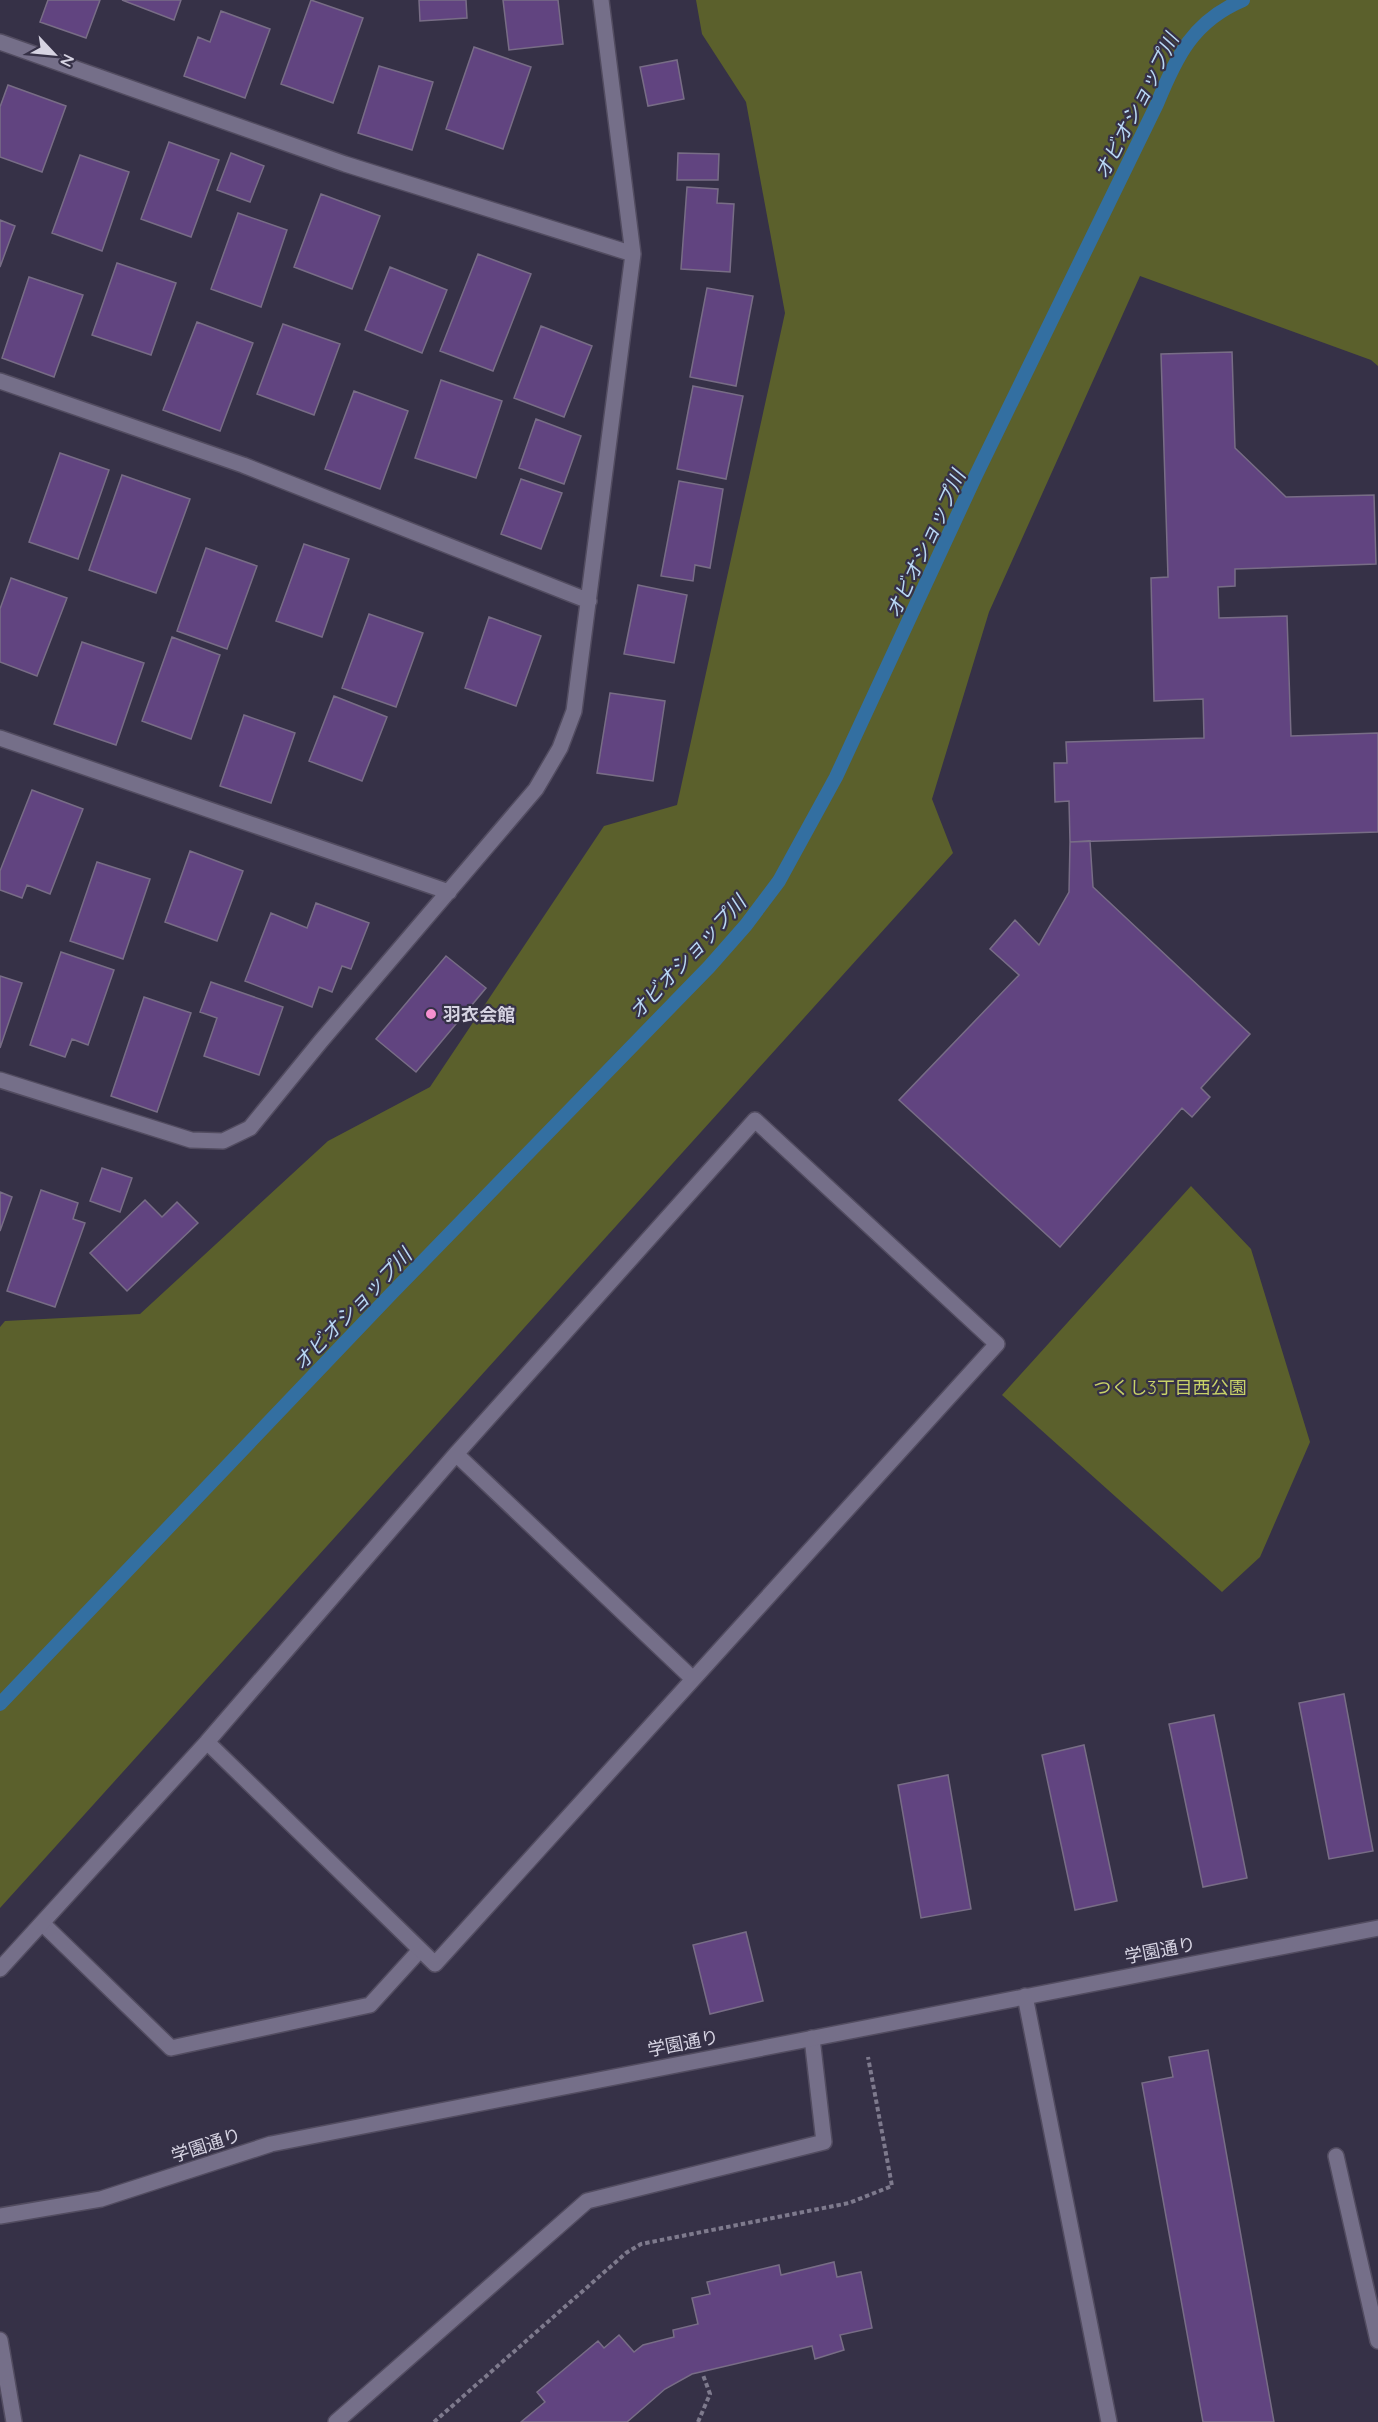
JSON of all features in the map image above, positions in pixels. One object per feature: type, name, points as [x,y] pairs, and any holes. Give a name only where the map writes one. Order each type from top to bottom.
[{"type":"street","points":[[0,1080],[190,1140],[223,1141],[250,1128],[321,1041],[536,789],[560,748],[574,711],[633,254],[601,0]]},
{"type":"street","points":[[0,42],[345,164],[633,254]]},
{"type":"street","points":[[0,381],[243,465],[589,601]]},
{"type":"street","points":[[0,738],[449,892]]},
{"type":"street","points":[[0,1969],[207,1742],[456,1454],[755,1120],[997,1344],[435,1964],[207,1742]]},
{"type":"street","points":[[456,1454],[693,1679]]},
{"type":"street","points":[[43,1924],[171,2048],[370,2005],[420,1950]]},
{"type":"street","name":"学園通り","points":[[0,2216],[102,2199],[271,2144],[1378,1928]]},
{"type":"street","points":[[1025,1996],[1109,2422]]},
{"type":"street","points":[[336,2422],[587,2201],[824,2142],[812,2038]]},
{"type":"street","points":[[1336,2156],[1378,2341]]},
{"type":"street","points":[[0,2340],[14,2422]]},
{"type":"path","points":[[434,2422],[626,2253],[641,2244],[849,2203],[892,2186],[863,2028]]},
{"type":"path","points":[[698,2422],[710,2394],[703,2375]]},
{"type":"green space","points":[[696,0],[1378,0],[1378,366],[1371,360],[1140,276],[989,612],[932,799],[953,853],[0,1908],[0,1327],[5,1321],[140,1314],[328,1141],[430,1087],[604,826],[677,805],[785,313],[746,102],[702,34]]},
{"type":"green space","name":"つくし3丁目西公園","points":[[1191,1186],[1251,1249],[1310,1442],[1260,1557],[1222,1592],[1002,1395]]},
{"type":"building","points":[[48,0],[100,0],[86,38],[40,22]]},
{"type":"building","points":[[122,0],[181,0],[174,20]]},
{"type":"building","points":[[311,0],[363,18],[333,103],[281,84]]},
{"type":"building","points":[[419,0],[466,0],[467,18],[420,21]]},
{"type":"building","points":[[503,0],[558,0],[563,44],[509,50]]},
{"type":"building","points":[[221,11],[270,29],[245,98],[184,76],[198,37],[210,42]]},
{"type":"building","points":[[474,47],[531,67],[503,149],[446,129]]},
{"type":"building","points":[[677,60],[684,99],[648,106],[640,67]]},
{"type":"building","points":[[379,66],[433,82],[412,150],[358,133]]},
{"type":"building","points":[[8,85],[66,106],[42,172],[0,157],[0,107]]},
{"type":"building","points":[[169,142],[219,160],[191,237],[141,219]]},
{"type":"building","points":[[231,153],[264,166],[250,202],[217,190]]},
{"type":"building","points":[[678,153],[719,154],[718,180],[677,180]]},
{"type":"building","points":[[80,155],[129,172],[102,251],[52,233]]},
{"type":"building","points":[[687,187],[718,189],[717,203],[734,204],[730,272],[681,269]]},
{"type":"building","points":[[321,194],[380,216],[352,289],[294,267]]},
{"type":"building","points":[[238,213],[287,230],[261,307],[211,289]]},
{"type":"building","points":[[0,220],[15,226],[0,267]]},
{"type":"building","points":[[478,254],[531,274],[493,371],[440,351]]},
{"type":"building","points":[[117,263],[176,283],[151,355],[92,335]]},
{"type":"building","points":[[390,267],[447,290],[422,353],[365,330]]},
{"type":"building","points":[[29,277],[83,295],[54,377],[2,358]]},
{"type":"building","points":[[707,288],[753,296],[736,386],[690,377]]},
{"type":"building","points":[[197,322],[253,343],[220,431],[163,410]]},
{"type":"building","points":[[283,324],[340,344],[314,415],[257,394]]},
{"type":"building","points":[[541,326],[592,346],[564,417],[514,398]]},
{"type":"building","points":[[1232,352],[1235,448],[1286,497],[1374,495],[1376,564],[1235,569],[1235,586],[1218,587],[1219,618],[1287,616],[1291,736],[1378,733],[1378,832],[1070,842],[1069,801],[1055,802],[1054,763],[1067,763],[1066,742],[1204,738],[1203,699],[1154,701],[1151,578],[1168,577],[1161,354]]},
{"type":"building","points":[[441,380],[502,401],[476,478],[415,458]]},
{"type":"building","points":[[693,386],[743,396],[726,479],[677,469]]},
{"type":"building","points":[[354,391],[408,411],[380,489],[325,469]]},
{"type":"building","points":[[536,419],[581,436],[564,484],[519,468]]},
{"type":"building","points":[[60,453],[109,470],[78,559],[29,542]]},
{"type":"building","points":[[122,475],[190,499],[156,593],[89,570]]},
{"type":"building","points":[[521,479],[562,493],[541,549],[501,534]]},
{"type":"building","points":[[679,481],[723,489],[710,568],[695,565],[693,581],[661,576]]},
{"type":"building","points":[[304,544],[349,559],[322,637],[276,621]]},
{"type":"building","points":[[206,548],[257,566],[227,649],[177,631]]},
{"type":"building","points":[[11,578],[67,598],[37,676],[0,662],[0,609]]},
{"type":"building","points":[[638,585],[687,595],[674,663],[624,654]]},
{"type":"building","points":[[369,614],[423,633],[396,707],[342,688]]},
{"type":"building","points":[[489,617],[541,636],[516,706],[465,688]]},
{"type":"building","points":[[172,637],[220,655],[191,739],[142,721]]},
{"type":"building","points":[[82,642],[144,663],[116,745],[54,724]]},
{"type":"building","points":[[610,693],[665,701],[653,781],[597,773]]},
{"type":"building","points":[[334,696],[387,717],[362,781],[309,761]]},
{"type":"building","points":[[244,715],[295,733],[271,803],[220,786]]},
{"type":"building","points":[[32,790],[83,809],[50,894],[27,885],[22,898],[0,890],[0,871]]},
{"type":"building","points":[[1090,841],[1093,887],[1250,1034],[1201,1088],[1210,1097],[1192,1117],[1182,1108],[1060,1247],[899,1100],[1019,975],[990,949],[1015,920],[1039,945],[1069,892],[1070,842]]},
{"type":"building","points":[[190,851],[243,871],[217,941],[165,922]]},
{"type":"building","points":[[97,862],[150,879],[123,959],[70,941]]},
{"type":"building","points":[[316,903],[369,923],[351,969],[342,966],[332,992],[319,987],[312,1007],[245,981],[271,913],[307,928]]},
{"type":"building","points":[[61,952],[114,970],[88,1045],[72,1039],[65,1057],[30,1045]]},
{"type":"building","name":"羽衣会館","points":[[446,956],[486,988],[416,1072],[376,1039]]},
{"type":"building","points":[[0,976],[22,983],[0,1048]]},
{"type":"building","points":[[211,982],[283,1007],[259,1075],[204,1056],[217,1018],[200,1012]]},
{"type":"building","points":[[144,997],[191,1013],[157,1112],[111,1096]]},
{"type":"building","points":[[102,1168],[132,1178],[120,1212],[90,1201]]},
{"type":"building","points":[[41,1190],[78,1203],[73,1219],[85,1223],[55,1307],[7,1291]]},
{"type":"building","points":[[0,1192],[12,1197],[0,1231]]},
{"type":"building","points":[[145,1200],[162,1217],[177,1202],[198,1223],[127,1291],[90,1253]]},
{"type":"building","points":[[1344,1694],[1373,1851],[1329,1859],[1299,1703]]},
{"type":"building","points":[[1214,1715],[1247,1878],[1203,1887],[1169,1724]]},
{"type":"building","points":[[1084,1745],[1117,1901],[1075,1910],[1042,1755]]},
{"type":"building","points":[[948,1775],[971,1909],[921,1918],[898,1785]]},
{"type":"building","points":[[746,1932],[763,2001],[710,2014],[693,1945]]},
{"type":"building","points":[[1208,2050],[1274,2422],[1203,2422],[1142,2083],[1173,2077],[1169,2057]]},
{"type":"building","points":[[834,2262],[837,2277],[861,2272],[872,2328],[840,2335],[844,2350],[815,2359],[812,2346],[692,2374],[665,2389],[627,2422],[521,2422],[545,2402],[537,2392],[598,2341],[604,2348],[619,2335],[634,2352],[643,2345],[674,2337],[673,2330],[698,2324],[692,2298],[710,2294],[707,2282],[779,2265],[781,2275]]},
{"type":"waterway","name":"オビオショップ川","points":[[0,1704],[391,1294],[709,967],[746,925],[779,881],[836,777],[976,475],[1171,71],[1188,42],[1211,18],[1243,0]]},
{"type":"place","name":"羽衣会館","points":[[431,1014]]}]
